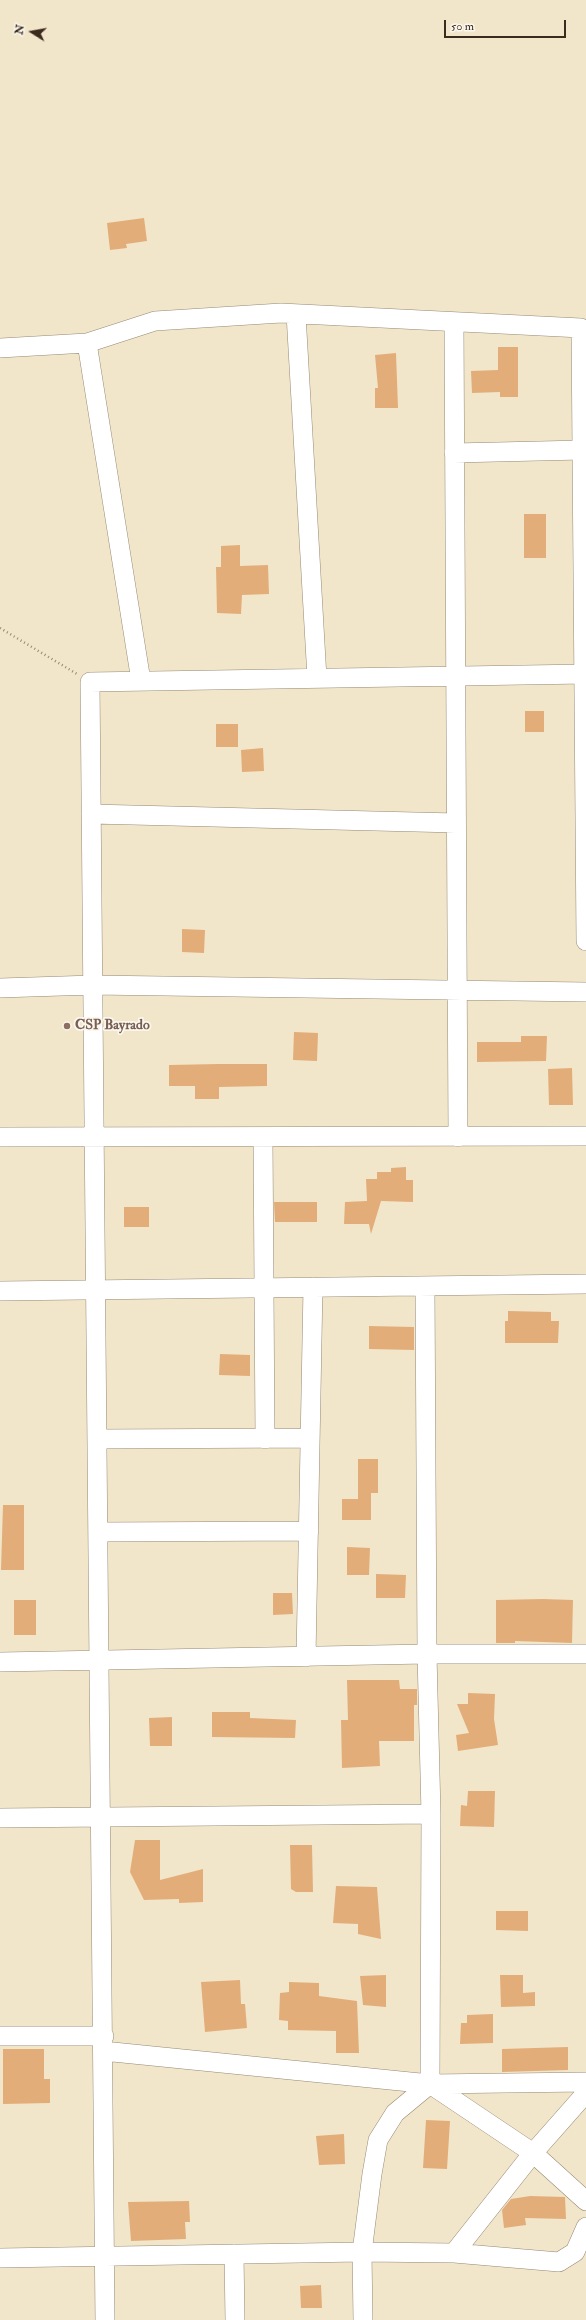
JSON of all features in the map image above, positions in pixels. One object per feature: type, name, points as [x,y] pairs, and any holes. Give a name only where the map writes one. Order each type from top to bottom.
[{"type":"street","points":[[296,314],[317,678]]},
{"type":"street","points":[[0,348],[87,343],[155,321],[296,314],[581,328],[584,400],[582,450],[586,940]]},
{"type":"street","points":[[454,322],[458,1137]]},
{"type":"street","points":[[87,343],[141,681]]},
{"type":"street","points":[[454,453],[582,450]]},
{"type":"street","points":[[105,2320],[90,682],[585,674]]},
{"type":"street","points":[[91,814],[456,823]]},
{"type":"street","points":[[0,988],[93,985],[586,992]]},
{"type":"street","points":[[0,1137],[586,1136]]},
{"type":"street","points":[[262,1137],[265,1439]]},
{"type":"street","points":[[0,1291],[586,1284]]},
{"type":"street","points":[[363,2320],[362,2252],[378,2140],[395,2114],[430,2084],[431,1814],[427,1654],[425,1286]]},
{"type":"street","points":[[306,1657],[313,1287]]},
{"type":"street","points":[[97,1439],[310,1438]]},
{"type":"street","points":[[98,1532],[309,1531]]},
{"type":"street","points":[[0,1662],[427,1654],[586,1654]]},
{"type":"street","points":[[0,1818],[431,1814]]},
{"type":"street","points":[[0,2036],[103,2043],[430,2084],[586,2082]]},
{"type":"street","points":[[430,2084],[533,2153],[586,2202]]},
{"type":"street","points":[[454,2253],[533,2153],[586,2093]]},
{"type":"street","points":[[0,2258],[362,2252],[454,2253],[560,2262],[575,2252],[586,2227]]},
{"type":"street","points":[[234,2254],[235,2320]]},
{"type":"path","points":[[0,628],[90,682]]},
{"type":"building","points":[[144,218],[147,241],[126,244],[127,248],[110,250],[107,223]]},
{"type":"building","points":[[498,347],[518,347],[518,397],[500,397],[500,392],[472,393],[471,371],[498,370]]},
{"type":"building","points":[[396,353],[398,408],[375,408],[375,388],[378,388],[375,355]]},
{"type":"building","points":[[524,514],[546,514],[546,558],[524,558]]},
{"type":"building","points":[[240,545],[240,566],[268,565],[269,594],[242,595],[241,614],[217,613],[216,567],[221,567],[221,546]]},
{"type":"building","points":[[525,711],[544,711],[544,732],[525,732]]},
{"type":"building","points":[[216,724],[238,724],[238,747],[216,747]]},
{"type":"building","points":[[263,748],[264,771],[242,772],[241,750]]},
{"type":"building","points":[[182,929],[205,930],[204,953],[182,952]]},
{"type":"building","points":[[294,1032],[318,1033],[317,1061],[293,1060]]},
{"type":"building","points":[[521,1036],[547,1036],[546,1061],[477,1062],[477,1042],[521,1042]]},
{"type":"building","points":[[267,1064],[267,1086],[219,1087],[219,1099],[195,1099],[195,1086],[169,1086],[169,1065]]},
{"type":"building","points":[[572,1068],[573,1105],[549,1105],[548,1069]]},
{"type":"building","points":[[406,1167],[406,1180],[413,1180],[413,1202],[381,1201],[371,1234],[369,1224],[344,1224],[345,1202],[367,1201],[366,1179],[377,1179],[377,1172],[391,1172],[391,1168]]},
{"type":"building","points":[[274,1202],[317,1202],[317,1222],[275,1222]]},
{"type":"building","points":[[124,1207],[149,1207],[149,1227],[124,1227]]},
{"type":"building","points":[[508,1311],[551,1312],[551,1321],[559,1321],[558,1343],[505,1343],[505,1321],[508,1321]]},
{"type":"building","points":[[369,1326],[414,1327],[414,1350],[369,1349]]},
{"type":"building","points":[[220,1354],[250,1355],[250,1376],[219,1375]]},
{"type":"building","points":[[358,1459],[378,1459],[378,1493],[371,1493],[371,1520],[342,1520],[342,1499],[358,1499]]},
{"type":"building","points":[[3,1505],[24,1505],[24,1570],[1,1570]]},
{"type":"building","points":[[347,1547],[370,1548],[369,1575],[347,1575]]},
{"type":"building","points":[[376,1574],[406,1575],[405,1598],[376,1598]]},
{"type":"building","points":[[273,1593],[292,1593],[293,1614],[273,1615]]},
{"type":"building","points":[[14,1600],[36,1600],[36,1635],[14,1635]]},
{"type":"building","points":[[496,1600],[573,1600],[572,1643],[515,1641],[515,1643],[496,1643]]},
{"type":"building","points":[[347,1680],[399,1680],[400,1689],[417,1689],[417,1705],[414,1705],[414,1741],[379,1741],[380,1766],[342,1768],[341,1720],[348,1720]]},
{"type":"building","points":[[468,1693],[495,1694],[494,1719],[498,1745],[458,1751],[456,1735],[469,1733],[457,1704],[468,1704]]},
{"type":"building","points":[[212,1712],[250,1712],[250,1718],[296,1720],[295,1738],[212,1737]]},
{"type":"building","points":[[172,1717],[172,1746],[150,1746],[149,1718]]},
{"type":"building","points":[[468,1791],[495,1791],[494,1827],[460,1826],[461,1805],[467,1806]]},
{"type":"building","points":[[135,1840],[160,1840],[160,1880],[203,1869],[203,1902],[179,1903],[179,1899],[144,1900],[130,1872]]},
{"type":"building","points":[[290,1845],[312,1845],[313,1892],[296,1892],[291,1889]]},
{"type":"building","points":[[336,1886],[377,1887],[381,1939],[358,1934],[358,1924],[333,1923]]},
{"type":"building","points":[[496,1911],[528,1911],[528,1931],[496,1930]]},
{"type":"building","points":[[386,1975],[386,2007],[363,2005],[360,1976]]},
{"type":"building","points":[[500,1975],[523,1975],[523,1993],[535,1992],[535,2006],[501,2007]]},
{"type":"building","points":[[240,1980],[241,2004],[245,2004],[247,2028],[205,2032],[201,1982]]},
{"type":"building","points":[[289,1982],[319,1983],[319,1996],[357,2001],[359,2053],[336,2053],[336,2031],[288,2030],[288,2021],[279,2020],[280,1993],[289,1992]]},
{"type":"building","points":[[493,2014],[493,2043],[460,2044],[461,2023],[467,2023],[467,2015]]},
{"type":"building","points":[[568,2047],[568,2070],[502,2072],[502,2049]]},
{"type":"building","points":[[3,2049],[44,2049],[44,2079],[50,2079],[50,2103],[3,2104]]},
{"type":"building","points":[[426,2120],[450,2121],[447,2169],[423,2168]]},
{"type":"building","points":[[344,2134],[345,2164],[319,2165],[316,2136]]},
{"type":"building","points":[[530,2196],[565,2197],[566,2219],[525,2218],[526,2225],[504,2228],[502,2210],[511,2199]]},
{"type":"building","points":[[189,2201],[190,2222],[185,2222],[186,2239],[131,2241],[128,2202]]},
{"type":"building","points":[[321,2285],[322,2308],[301,2308],[300,2286]]},
{"type":"place","name":"CSP Bayrado","points":[[67,1026]]}]
